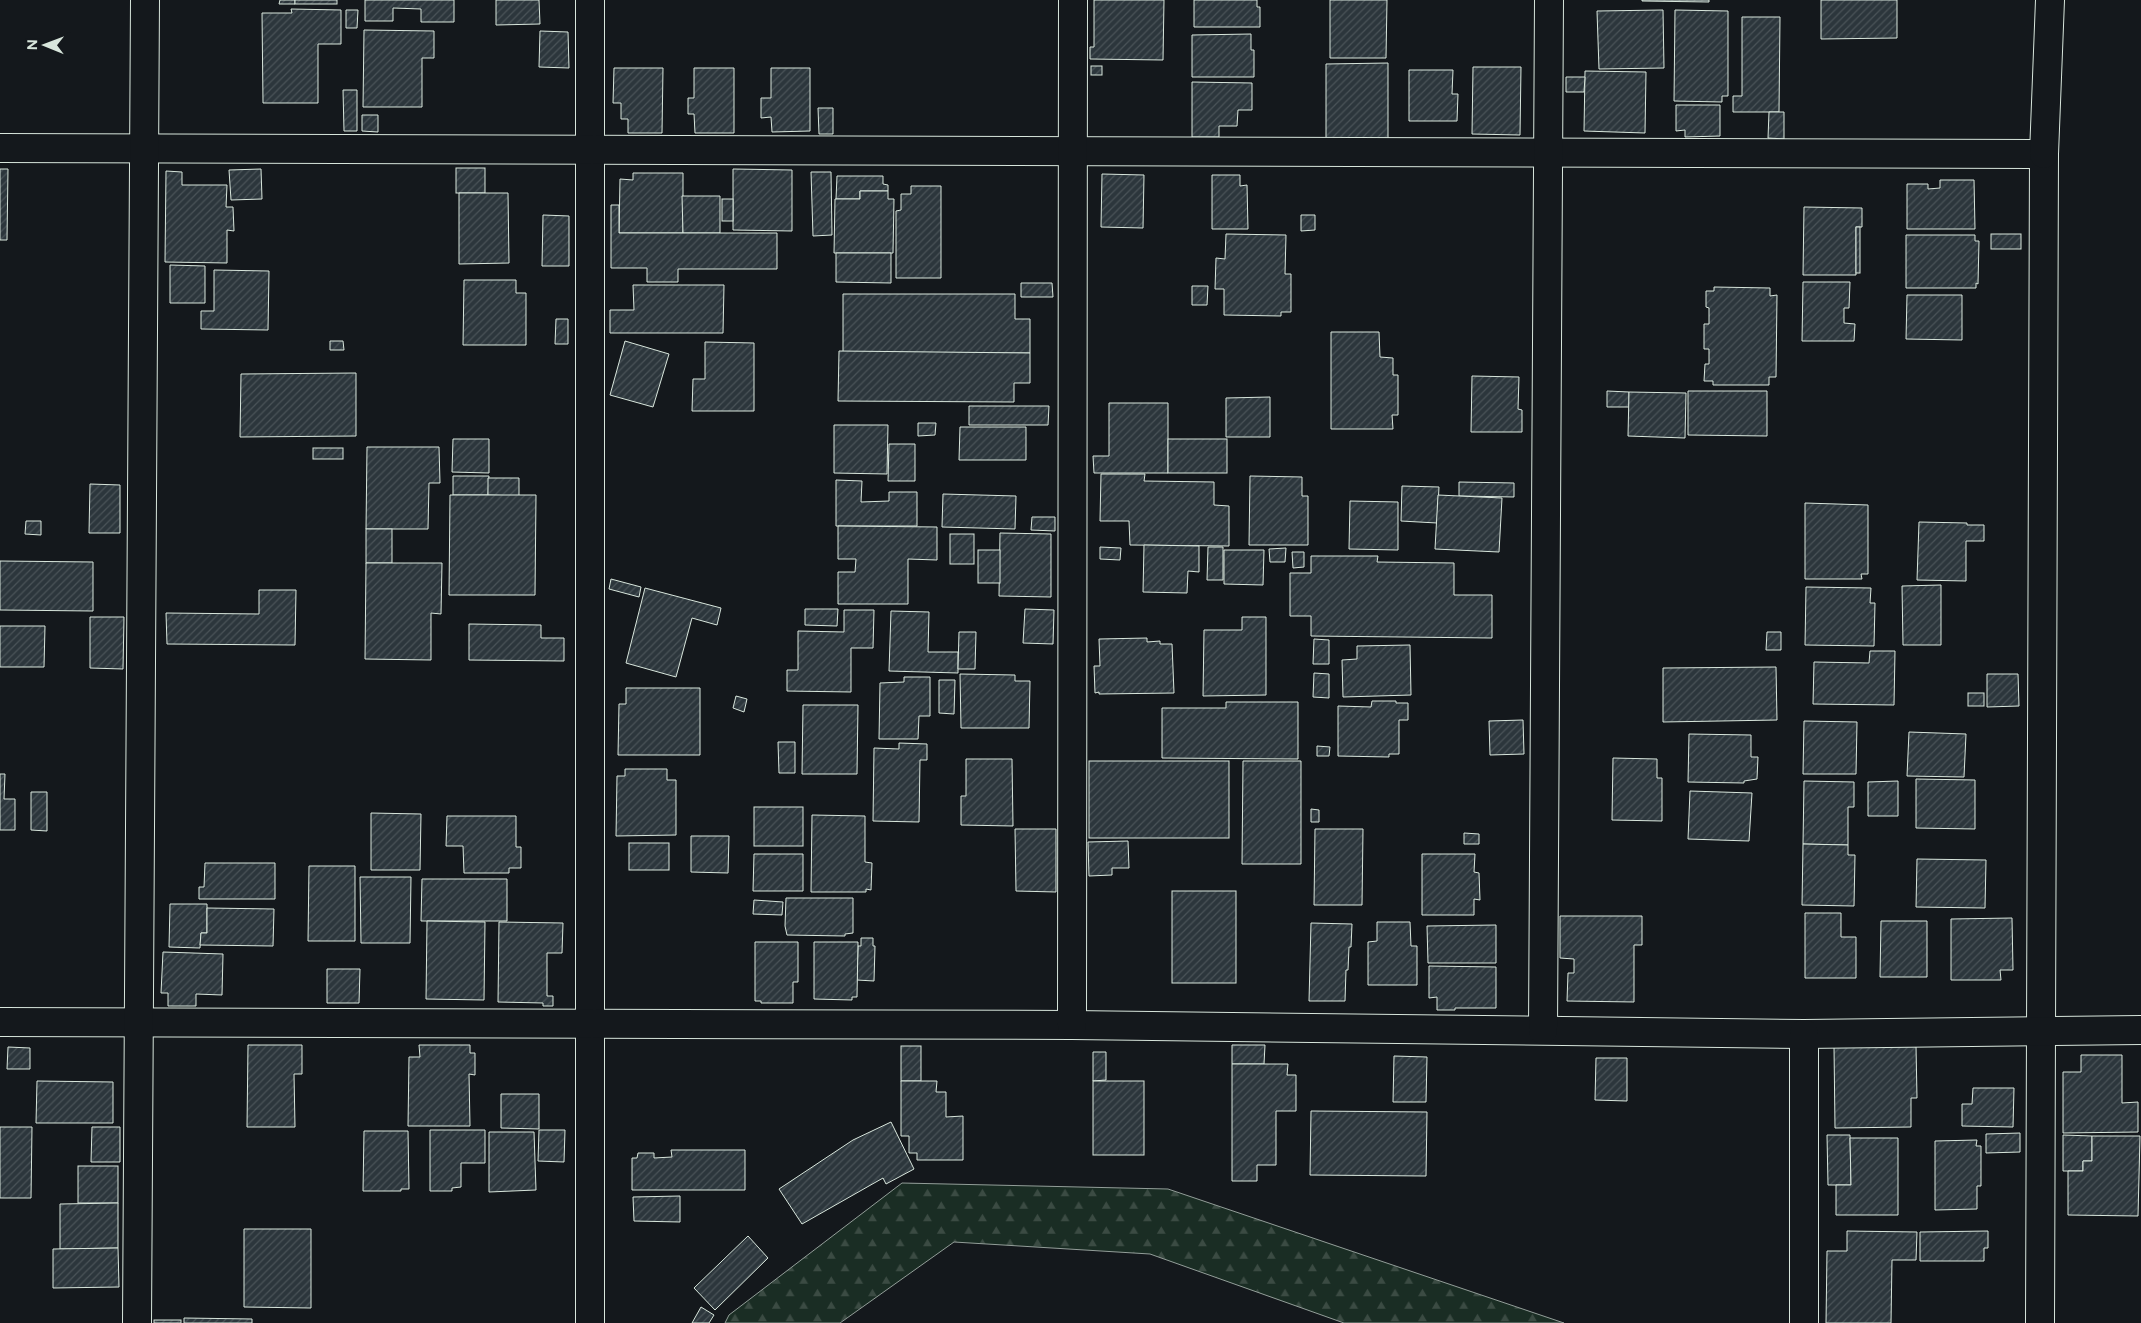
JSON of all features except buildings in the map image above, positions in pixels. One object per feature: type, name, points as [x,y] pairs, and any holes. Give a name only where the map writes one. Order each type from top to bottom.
[{"type":"street","points":[[137,1323],[145,0]]},
{"type":"street","points":[[590,0],[590,1323]]},
{"type":"street","points":[[1072,1025],[1073,0]]},
{"type":"street","points":[[1542,1030],[1549,0]]},
{"type":"street","points":[[2040,1323],[2044,154],[2050,0]]},
{"type":"street","points":[[0,148],[590,148],[2044,154]]},
{"type":"street","points":[[0,1022],[1072,1025],[1804,1034],[2141,1030]]},
{"type":"street","points":[[1804,1034],[1804,1323]]},
{"type":"green space","points":[[902,1183],[1168,1189],[1564,1323],[1344,1323],[1150,1254],[954,1242],[840,1323],[725,1323],[729,1315]]}]
